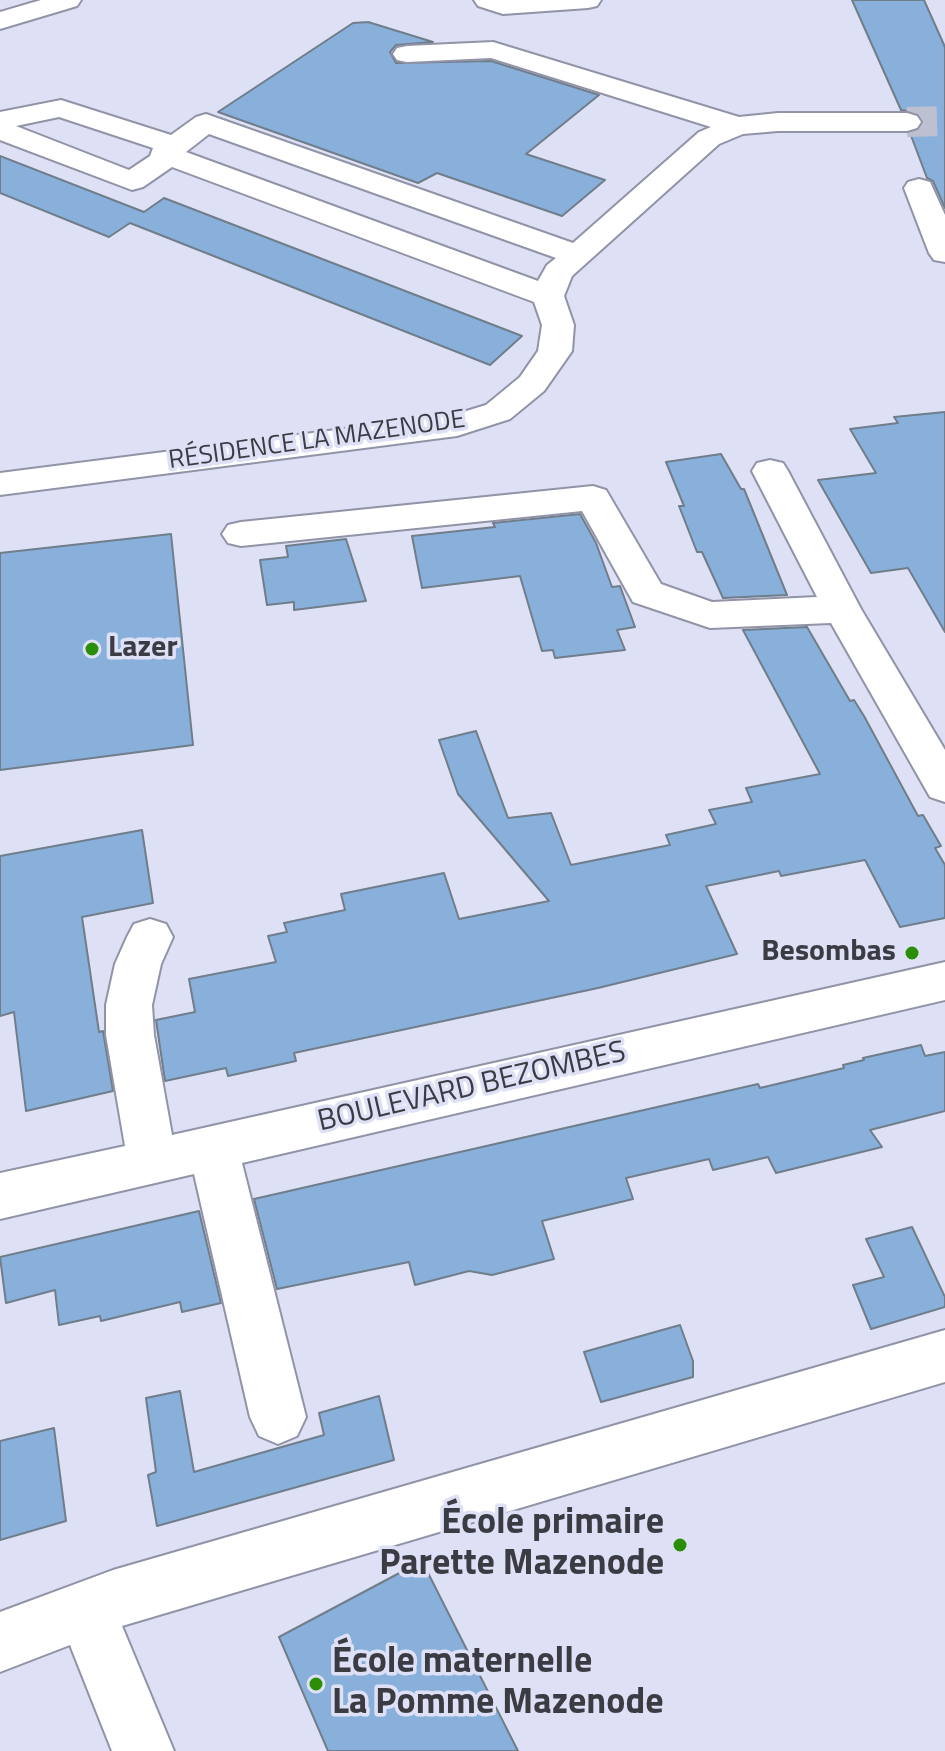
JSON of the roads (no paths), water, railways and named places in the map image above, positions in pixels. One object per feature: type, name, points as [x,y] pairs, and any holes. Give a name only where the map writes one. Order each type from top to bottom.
[{"type":"street","points":[[0,21],[68,0]]},
{"type":"street","points":[[487,0],[503,6],[588,0]]},
{"type":"street","points":[[407,54],[493,50],[738,126]]},
{"type":"street","points":[[0,121],[61,108],[548,296],[558,272],[575,254],[709,138],[738,126],[778,122],[907,122]]},
{"type":"street","points":[[0,130],[132,181],[206,123],[575,254]]},
{"type":"street","points":[[919,188],[945,253]]},
{"type":"street","name":"RÉSIDENCE LA MAZENODE","points":[[0,484],[457,425],[498,412],[532,384],[555,351],[558,325],[548,296]]},
{"type":"street","points":[[770,471],[842,609],[945,786]]},
{"type":"street","points":[[241,534],[593,498],[647,593],[710,615],[842,609]]},
{"type":"street","points":[[150,937],[138,964],[129,1005],[130,1035],[152,1161]]},
{"type":"street","name":"BOULEVARD BEZOMBES","points":[[0,1196],[945,981]]},
{"type":"street","points":[[213,1147],[278,1417]]},
{"type":"street","points":[[0,1642],[86,1610],[945,1356]]},
{"type":"street","points":[[86,1610],[143,1751]]},
{"type":"tunnel","points":[[907,122],[945,121]]},
{"type":"place","name":"Lazer","points":[[92,649]]},
{"type":"place","name":"Besombas","points":[[912,953]]},
{"type":"place","name":"École primaire Parette Mazenode","points":[[680,1545]]},
{"type":"place","name":"École maternelle La Pomme Mazenode","points":[[316,1684]]}]
